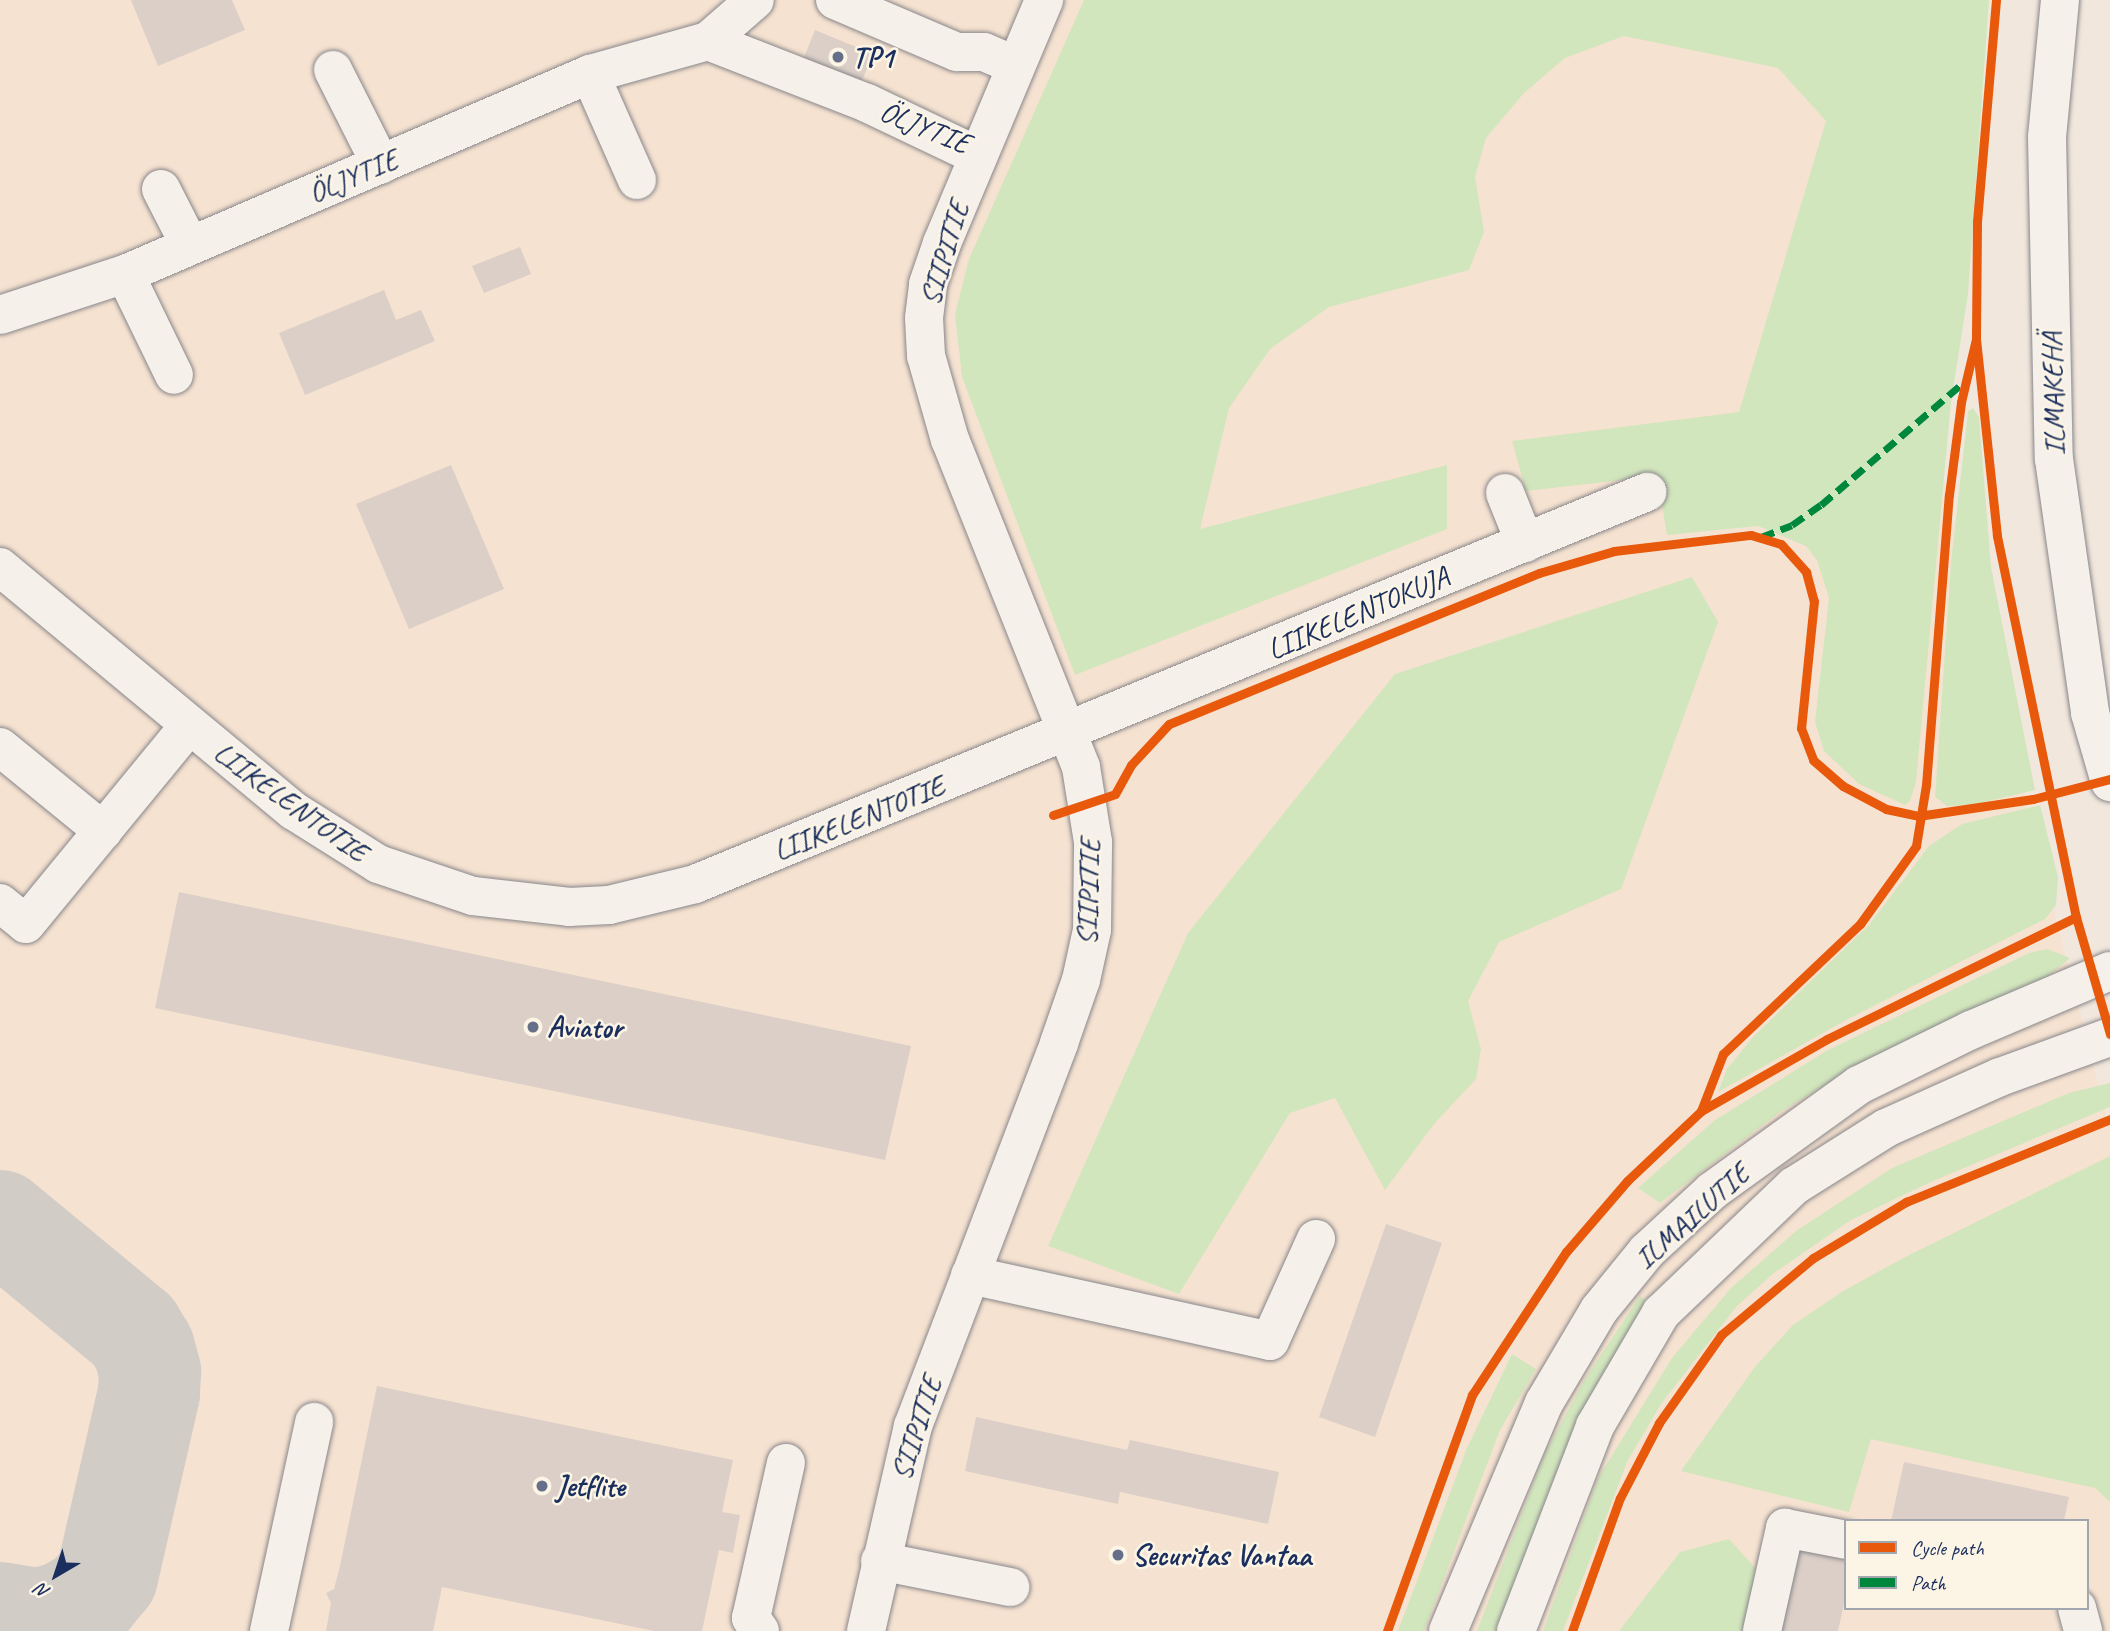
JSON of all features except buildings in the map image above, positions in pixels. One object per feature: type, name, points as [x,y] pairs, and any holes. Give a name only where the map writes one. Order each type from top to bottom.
[{"type":"street","name":"ÖLJYTIE","points":[[0,315],[125,274],[189,244],[381,165],[590,74],[708,41],[755,0]]},
{"type":"street","points":[[835,0],[957,52],[984,52],[1014,65]]},
{"type":"street","name":"ÖLJYTIE","points":[[708,41],[867,103],[976,155],[1044,0]]},
{"type":"street","name":"ILMAKEHÄ","points":[[2060,0],[2047,137],[2054,459],[2090,713],[2110,782]]},
{"type":"street","points":[[333,70],[381,165]]},
{"type":"street","points":[[590,74],[637,180]]},
{"type":"street","name":"SIIPITIE","points":[[866,1631],[913,1426],[1059,1043],[1081,980],[1092,930],[1093,842],[1086,792],[1070,733],[950,440],[926,356],[924,318],[928,284],[976,155]]},
{"type":"street","points":[[161,189],[189,244]]},
{"type":"street","points":[[125,274],[174,375]]},
{"type":"street","name":"LIIKELENTOKUJA","points":[[1070,733],[1647,492]]},
{"type":"street","points":[[1505,493],[1525,543]]},
{"type":"street","name":"LIIKELENTOTIE","points":[[0,567],[188,727],[294,811],[378,864],[473,896],[569,907],[609,905],[695,884],[1070,733]]},
{"type":"street","points":[[0,903],[26,924],[188,727]]},
{"type":"street","points":[[0,747],[103,831]]},
{"type":"street","name":"ILMAILUTIE","points":[[1448,1631],[1544,1403],[1599,1310],[1647,1251],[1712,1191],[1859,1085],[2110,971]]},
{"type":"street","name":"ILMAILUTIE","points":[[1516,1631],[1595,1426],[1619,1378],[1670,1304],[1794,1186],[1886,1128],[2000,1077],[2110,1037]]},
{"type":"street","points":[[970,1275],[1270,1341],[1316,1239]]},
{"type":"street","points":[[269,1631],[314,1422]]},
{"type":"street","points":[[760,1631],[751,1618],[786,1463]]},
{"type":"street","points":[[1762,1631],[1785,1528],[1844,1540]]},
{"type":"street","points":[[880,1561],[1010,1587]]},
{"type":"street","points":[[2078,1610],[2083,1631]]},
{"type":"shaded area","points":[[0,0],[1936,0],[1905,326],[2110,1131],[2110,1631],[0,1631]]},
{"type":"green space","points":[[1084,0],[1989,0],[1968,294],[1951,402],[1916,782],[1910,801],[1905,805],[1859,784],[1824,751],[1815,722],[1829,598],[1817,560],[1806,546],[1758,526],[1667,535],[1657,476],[1526,491],[1512,441],[1739,412],[1826,121],[1778,68],[1624,36],[1565,58],[1524,93],[1486,138],[1475,177],[1484,232],[1469,270],[1329,307],[1270,349],[1229,408],[1200,529],[1447,465],[1447,529],[1075,675],[962,377],[955,314],[969,259]]},
{"type":"green space","points":[[1973,408],[1979,417],[1991,567],[2035,790],[1971,805],[1947,806],[1935,797],[1951,563],[1968,411]]},
{"type":"green space","points":[[1692,577],[1718,622],[1621,889],[1499,942],[1468,1001],[1481,1049],[1476,1079],[1434,1124],[1385,1190],[1335,1098],[1290,1113],[1179,1294],[1048,1246],[1188,933],[1395,674]]},
{"type":"green space","points":[[2040,805],[2058,877],[2056,905],[2045,919],[1846,1020],[1718,1092],[1727,1069],[1753,1037],[1869,925],[1929,846],[1962,824]]},
{"type":"green space","points":[[2047,949],[2070,958],[2046,978],[1855,1067],[1780,1112],[1660,1203],[1638,1188],[1715,1120],[1828,1050],[2029,953]]},
{"type":"green space","points":[[2110,1083],[2110,1107],[1933,1181],[1851,1220],[1774,1273],[1737,1306],[1661,1404],[1627,1462],[1563,1631],[1543,1631],[1598,1478],[1672,1358],[1731,1288],[1796,1231],[1892,1168],[2069,1093]]},
{"type":"green space","points":[[2110,1156],[2110,1502],[2095,1488],[1871,1439],[1849,1512],[1681,1471],[1754,1368],[1793,1325],[1843,1291],[1907,1256]]},
{"type":"green space","points":[[1640,1296],[1649,1304],[1503,1631],[1477,1631],[1545,1453],[1585,1379]]},
{"type":"green space","points":[[1512,1354],[1536,1369],[1500,1430],[1424,1631],[1398,1631],[1467,1448]]},
{"type":"green space","points":[[1729,1539],[1757,1570],[1745,1631],[1619,1631],[1680,1552]]},
{"type":"taxiway","points":[[0,1221],[133,1331],[144,1349],[150,1372],[149,1393],[107,1576],[89,1598],[65,1612],[38,1619],[0,1613]]},
{"type":"marked path","points":[[1761,537],[1792,525],[1821,505],[1963,383]]},
{"type":"cycle path","points":[[1996,0],[1977,222],[1976,339],[1997,536],[2076,917],[2110,1034]]},
{"type":"cycle path","points":[[1387,1631],[1472,1395],[1566,1252],[1627,1181],[1701,1111],[1723,1054],[1860,924],[1916,846],[1926,785],[1949,495],[1961,402],[1976,339]]},
{"type":"cycle path","points":[[1053,815],[1115,794],[1131,765],[1169,724],[1539,573],[1614,551],[1751,535],[1781,544],[1806,572],[1814,601],[1801,728],[1813,760],[1843,786],[1886,809],[1918,816],[2033,799],[2110,779]]},
{"type":"cycle path","points":[[1701,1111],[1827,1039],[2076,917]]},
{"type":"cycle path","points":[[1572,1631],[1620,1498],[1659,1423],[1721,1335],[1813,1258],[1906,1202],[2110,1119]]},
{"type":"place","name":"TP1","points":[[838,57]]},
{"type":"place","name":"Aviator","points":[[533,1027]]},
{"type":"place","name":"Jetflite","points":[[542,1486]]},
{"type":"place","name":"Securitas Vantaa","points":[[1118,1555]]}]
